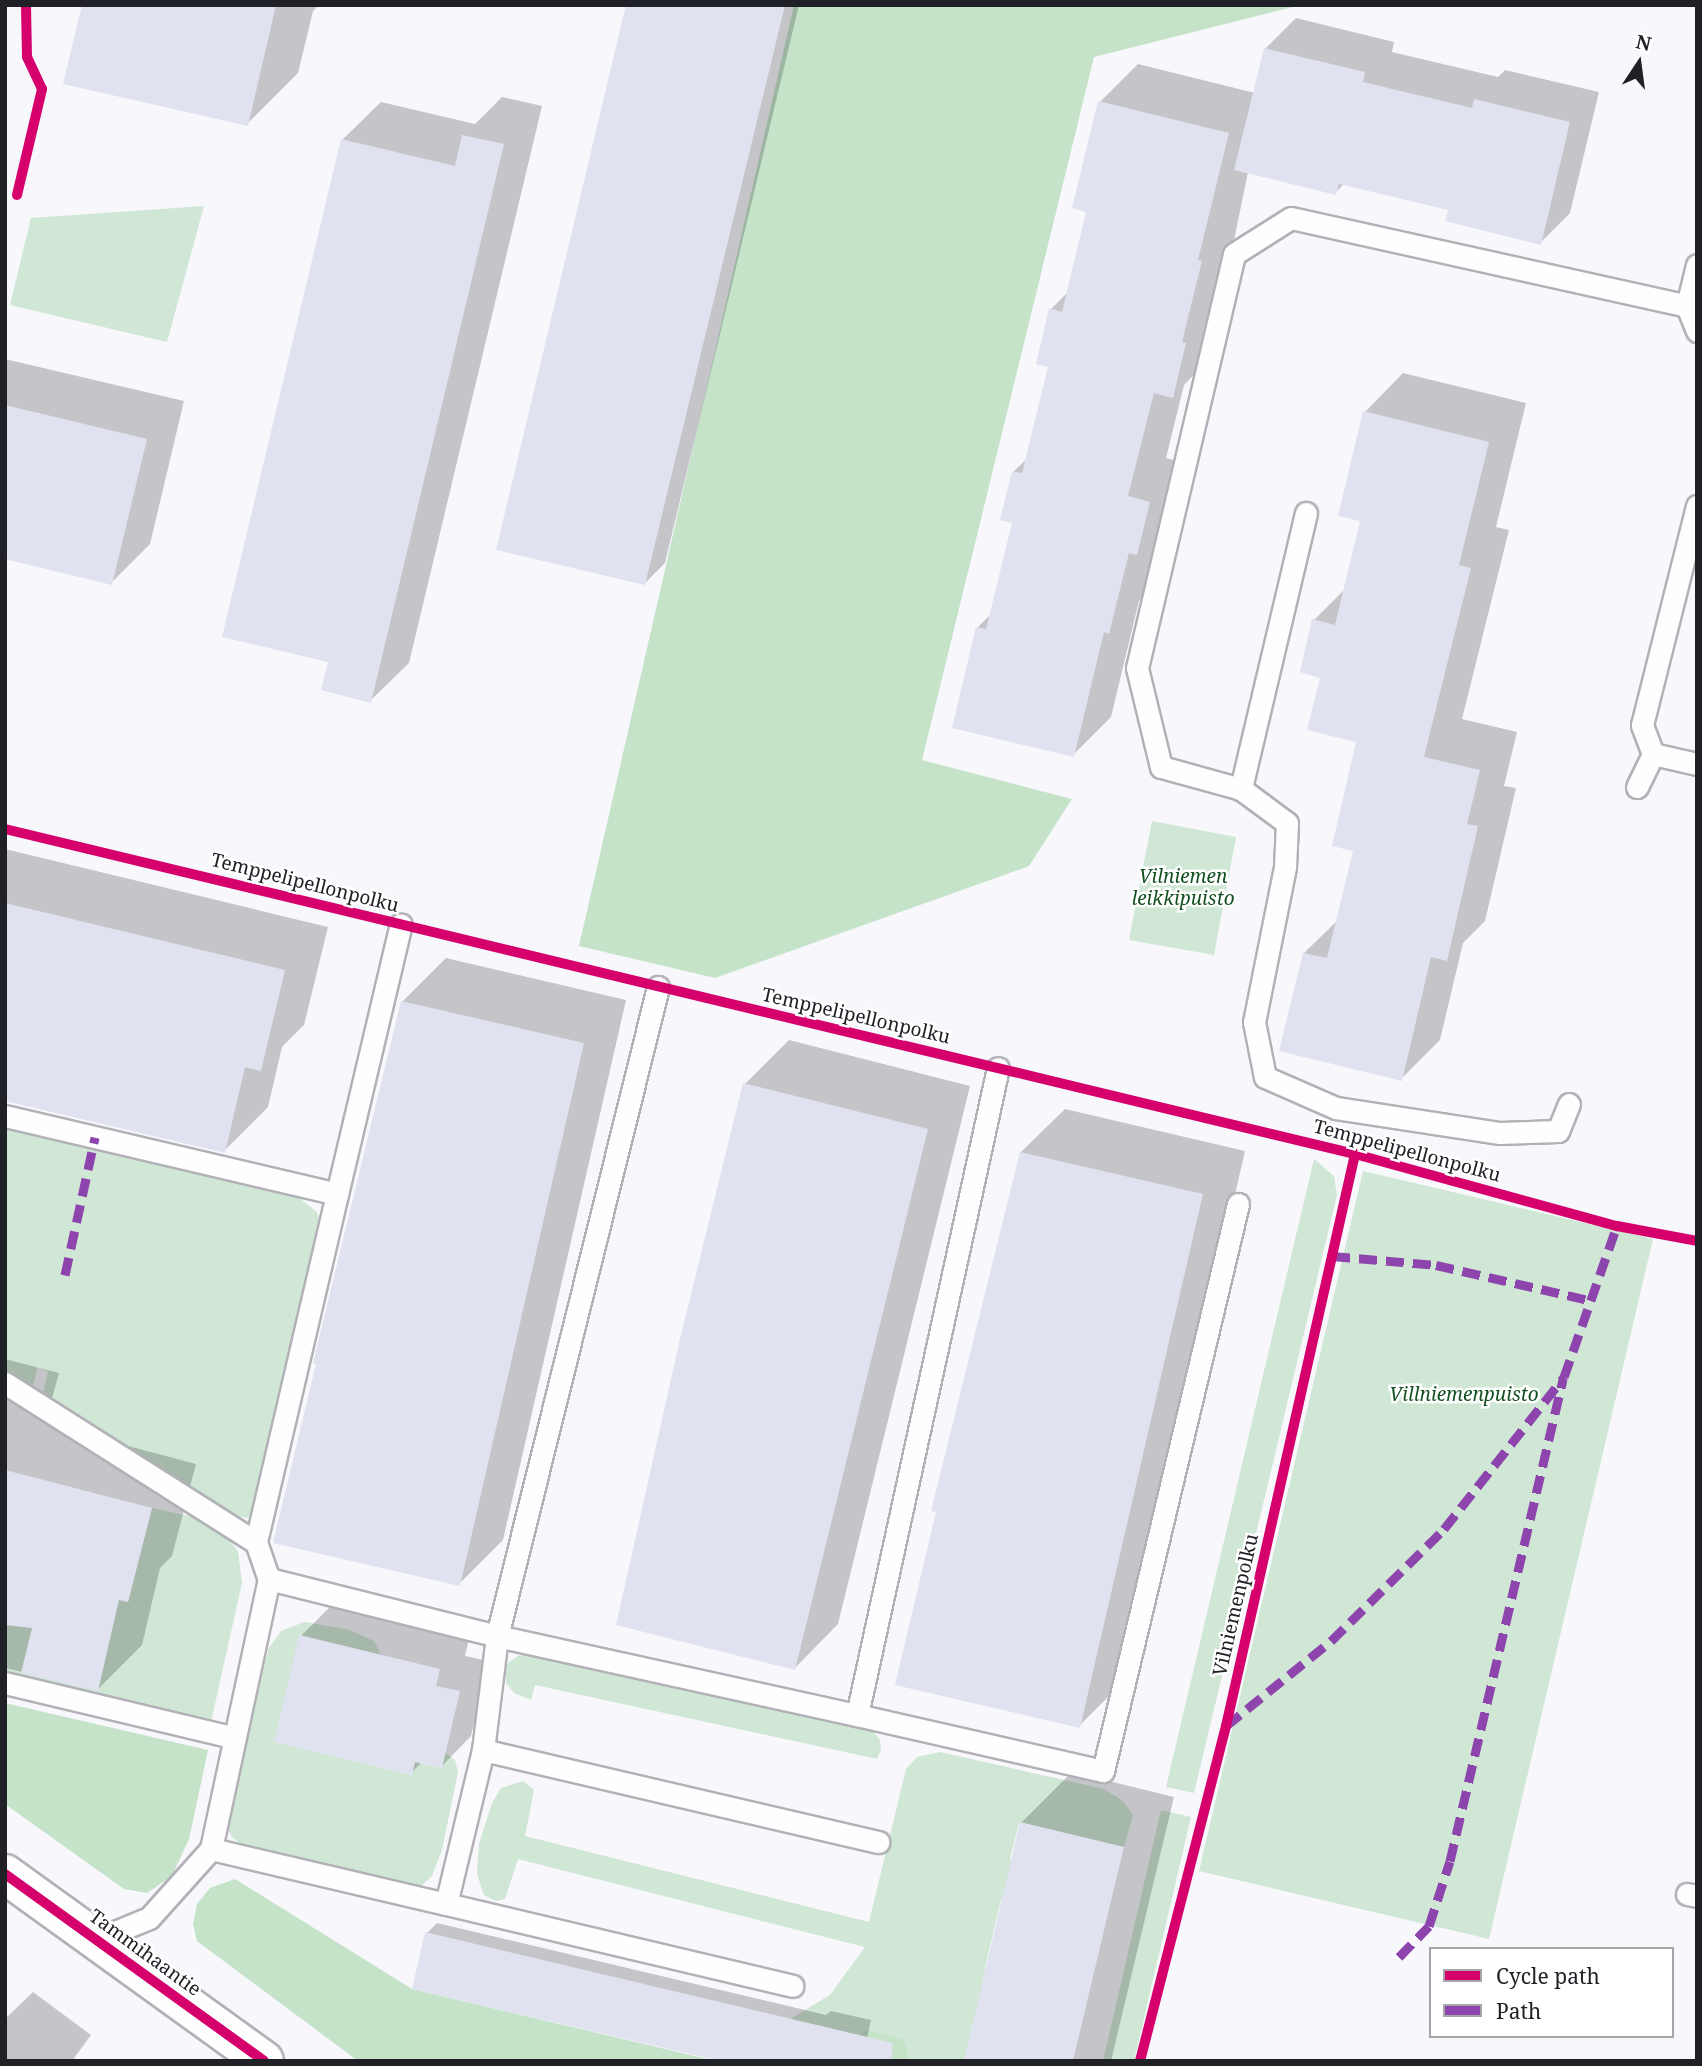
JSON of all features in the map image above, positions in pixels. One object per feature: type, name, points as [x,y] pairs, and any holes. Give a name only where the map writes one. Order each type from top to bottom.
[{"type":"street","name":"Tammihaantie","points":[[5,1874],[264,2061]]},
{"type":"lane","points":[[1569,1104],[1559,1131],[1500,1133],[1336,1108],[1265,1077],[1254,1022],[1285,867],[1287,823],[1241,789],[1161,767],[1137,668],[1234,254],[1291,218],[1687,306]]},
{"type":"lane","points":[[1697,265],[1687,306],[1697,331]]},
{"type":"lane","points":[[1637,787],[1653,754],[1642,725],[1697,506]]},
{"type":"lane","points":[[1241,789],[1306,513]]},
{"type":"lane","points":[[1653,754],[1697,764]]},
{"type":"lane","points":[[96,1940],[149,1918],[211,1849],[269,1579],[256,1542],[401,925]]},
{"type":"lane","points":[[446,1903],[484,1750],[497,1636],[658,987]]},
{"type":"lane","points":[[857,1715],[998,1068]]},
{"type":"lane","points":[[5,1116],[337,1194]]},
{"type":"lane","points":[[269,1579],[497,1636],[1104,1771],[1238,1204]]},
{"type":"lane","points":[[5,1383],[256,1542]]},
{"type":"lane","points":[[5,1683],[235,1738]]},
{"type":"lane","points":[[484,1750],[878,1842]]},
{"type":"lane","points":[[211,1849],[792,1986]]},
{"type":"green space","points":[[794,5],[1301,5],[1094,57],[922,760],[1072,799],[1029,866],[715,978],[579,946]]},
{"type":"green space","points":[[204,206],[167,342],[10,305],[31,218]]},
{"type":"green space","name":"Vilniemen leikkipuisto","points":[[1152,821],[1236,837],[1214,955],[1129,940]]},
{"type":"green space","points":[[5,1126],[298,1197],[317,1212],[321,1227],[257,1505],[248,1518],[237,1516],[43,1392],[48,1372],[38,1367],[33,1386],[5,1372]]},
{"type":"green space","points":[[1314,1159],[1334,1176],[1337,1195],[1194,1793],[1166,1787]]},
{"type":"green space","name":"Villniemenpuisto","points":[[1363,1171],[1653,1239],[1489,1939],[1199,1871]]},
{"type":"green space","points":[[152,1508],[213,1521],[238,1551],[242,1583],[211,1722],[5,1675],[5,1570],[128,1602]]},
{"type":"green space","points":[[304,1622],[347,1629],[374,1641],[381,1655],[300,1635],[275,1742],[412,1775],[415,1762],[442,1768],[445,1753],[455,1760],[458,1772],[442,1850],[432,1876],[420,1887],[409,1888],[243,1846],[232,1837],[224,1822],[243,1737],[269,1648],[281,1631]]},
{"type":"green space","points":[[531,1653],[869,1726],[880,1740],[881,1750],[877,1759],[535,1685],[531,1700],[514,1693],[506,1683],[505,1674],[508,1663],[518,1656]]},
{"type":"green space","points":[[5,1703],[208,1750],[189,1839],[172,1876],[147,1893],[124,1889],[5,1804]]},
{"type":"green space","points":[[940,1752],[1104,1789],[1123,1801],[1133,1815],[1124,1847],[1019,1823],[1010,1859],[1026,1863],[1001,1900],[985,1968],[999,1972],[978,2002],[964,2061],[910,2061],[904,2039],[862,2030],[855,2061],[787,2021],[830,1995],[865,1947],[518,1859],[505,1899],[496,1901],[484,1895],[477,1874],[479,1844],[492,1803],[501,1788],[523,1781],[534,1790],[525,1836],[869,1922],[906,1769],[917,1757]]},
{"type":"green space","points":[[1161,1810],[1191,1817],[1134,2061],[1103,2061]]},
{"type":"green space","points":[[235,1879],[412,1989],[716,2061],[358,2061],[197,1941],[193,1924],[197,1904],[210,1888]]},
{"type":"green space","points":[[862,2029],[904,2039],[910,2061],[855,2061]]},
{"type":"building","points":[[82,5],[276,5],[248,126],[63,84]]},
{"type":"building","points":[[626,5],[785,5],[645,585],[496,550]]},
{"type":"building","points":[[1264,48],[1365,72],[1363,82],[1472,108],[1474,99],[1570,122],[1541,245],[1445,221],[1448,210],[1339,184],[1336,195],[1234,170]]},
{"type":"building","points":[[1098,101],[1229,133],[1198,260],[1202,261],[1182,342],[1186,343],[1173,398],[1154,393],[1128,496],[1150,502],[1137,555],[1129,553],[1109,634],[1104,632],[1074,757],[952,728],[976,627],[986,629],[1012,523],[1000,520],[1012,471],[1022,473],[1048,367],[1036,364],[1049,308],[1062,312],[1086,212],[1072,208]]},
{"type":"building","points":[[462,135],[504,144],[371,703],[321,690],[328,662],[222,637],[341,139],[455,166]]},
{"type":"building","points":[[5,405],[147,439],[112,585],[5,559]]},
{"type":"building","points":[[1363,411],[1489,442],[1459,565],[1471,568],[1424,757],[1480,770],[1467,824],[1478,826],[1447,961],[1431,957],[1402,1081],[1279,1051],[1303,953],[1327,958],[1353,851],[1332,846],[1356,742],[1307,730],[1320,678],[1300,672],[1312,619],[1335,625],[1360,521],[1338,516]]},
{"type":"building","points":[[5,903],[285,970],[261,1071],[245,1067],[225,1153],[5,1101]]},
{"type":"building","points":[[401,1001],[584,1043],[460,1586],[273,1543],[316,1364],[313,1363]]},
{"type":"building","points":[[743,1083],[928,1129],[795,1670],[616,1625],[680,1339]]},
{"type":"building","points":[[1020,1152],[1203,1194],[1080,1728],[895,1685],[936,1512],[931,1511]]},
{"type":"building","points":[[5,1470],[152,1508],[128,1602],[119,1600],[98,1691],[21,1673],[32,1628],[5,1625]]},
{"type":"building","points":[[299,1635],[440,1669],[436,1686],[460,1691],[442,1768],[415,1762],[412,1775],[274,1742]]},
{"type":"building","points":[[1020,1822],[1124,1847],[1073,2061],[964,2061]]},
{"type":"building","points":[[425,1932],[893,2043],[891,2061],[720,2061],[412,1989]]},
{"type":"marked path","points":[[65,1275],[95,1137]]},
{"type":"marked path","points":[[1226,1726],[1331,1641],[1444,1529],[1564,1377],[1617,1226]]},
{"type":"marked path","points":[[1332,1256],[1436,1265],[1589,1300]]},
{"type":"marked path","points":[[1399,1957],[1429,1926],[1450,1861],[1563,1380]]},
{"type":"cycle path","points":[[17,195],[42,89],[27,57],[26,5]]},
{"type":"cycle path","name":"Temppelipellonpolku","points":[[5,829],[1355,1154],[1617,1226],[1697,1241]]},
{"type":"cycle path","name":"Temppelipellonpolku","points":[[1140,2061],[1226,1726],[1355,1154]]},
{"type":"cycle path","points":[[5,1874],[264,2061]]}]
